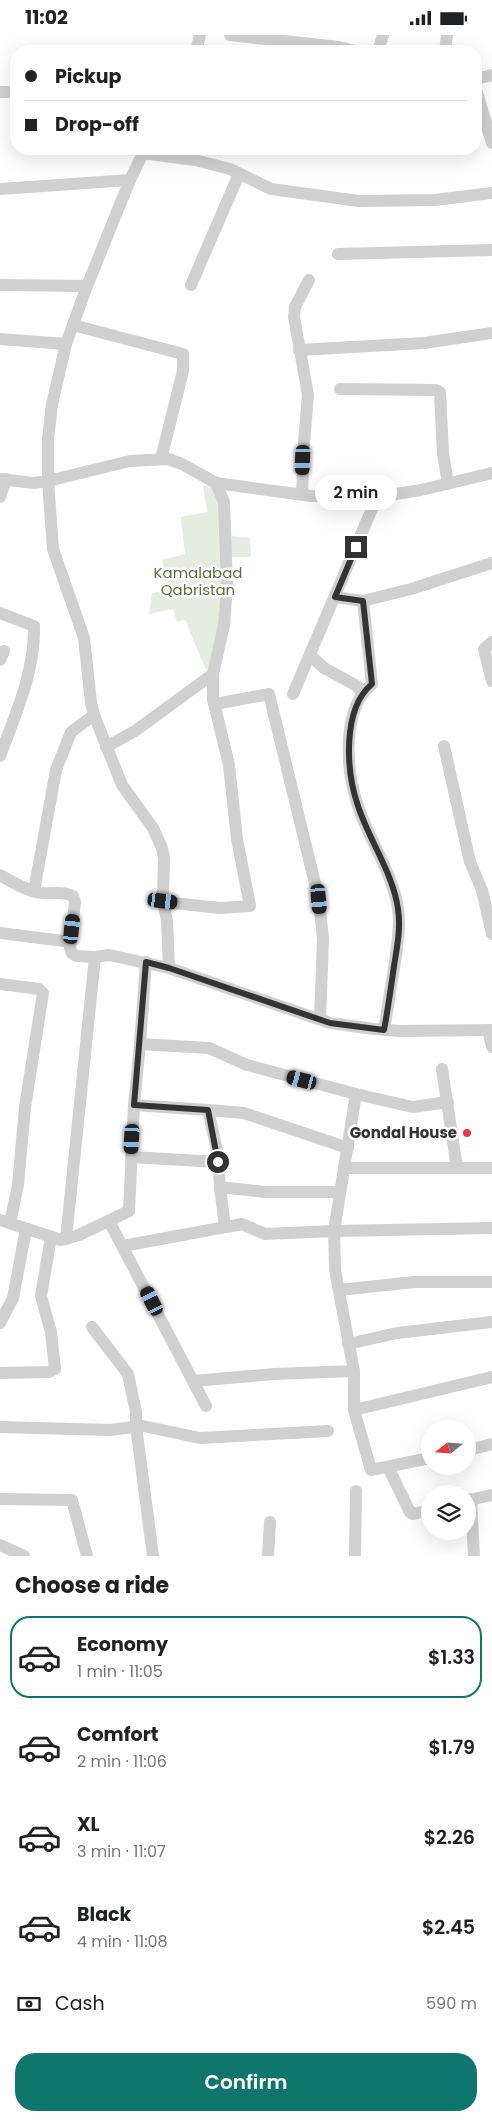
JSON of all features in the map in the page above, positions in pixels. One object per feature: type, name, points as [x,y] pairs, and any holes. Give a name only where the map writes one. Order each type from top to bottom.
[{"type":"street","points":[[230,35],[341,41]]},
{"type":"street","points":[[482,109],[492,143]]},
{"type":"street","points":[[142,155],[87,286],[66,344],[52,404],[48,439],[48,481],[53,549],[84,638],[94,715],[122,785],[153,829],[162,848],[164,858],[163,901],[167,921],[169,968]]},
{"type":"street","points":[[167,155],[230,169],[271,189],[358,201],[435,200],[492,193]]},
{"type":"street","points":[[192,285],[239,174]]},
{"type":"street","points":[[0,189],[130,180]]},
{"type":"street","points":[[338,254],[492,250]]},
{"type":"street","points":[[302,494],[308,395],[294,317],[295,307],[309,281]]},
{"type":"street","points":[[0,285],[87,286]]},
{"type":"street","points":[[73,325],[183,354],[183,371],[162,459]]},
{"type":"street","points":[[299,350],[424,343],[492,333]]},
{"type":"street","points":[[0,339],[66,344]]},
{"type":"street","points":[[340,389],[436,390],[440,392],[443,453],[448,484]]},
{"type":"street","points":[[0,497],[3,479],[34,483],[130,461],[162,459],[182,464],[216,483],[302,494],[377,497],[421,490],[492,473]]},
{"type":"street","points":[[163,901],[220,908],[250,906],[237,839],[229,765],[214,704],[214,674],[224,625],[227,587],[224,502],[216,483]]},
{"type":"street","points":[[293,695],[377,497]]},
{"type":"street","points":[[335,597],[363,601],[411,589],[492,563]]},
{"type":"street","points":[[363,601],[372,684],[362,693],[354,711],[349,739],[352,773],[358,805],[393,888],[398,909],[399,922],[384,1030]]},
{"type":"street","points":[[0,613],[34,626],[34,648],[28,681],[0,756]]},
{"type":"street","points":[[492,642],[484,649],[492,681]]},
{"type":"street","points":[[310,655],[324,667],[357,685],[362,693]]},
{"type":"street","points":[[106,747],[135,731],[214,674]]},
{"type":"street","points":[[214,704],[269,694],[319,899],[323,939],[320,1019]]},
{"type":"street","points":[[34,891],[56,769],[71,732],[94,715]]},
{"type":"street","points":[[444,746],[470,862],[482,890],[492,934]]},
{"type":"street","points":[[0,875],[34,891],[73,896],[75,902],[71,942],[72,953],[76,956],[95,957],[109,955],[169,968],[330,1023],[384,1030],[490,1030],[492,1047]]},
{"type":"street","points":[[0,933],[71,942]]},
{"type":"street","points":[[66,1239],[95,957]]},
{"type":"street","points":[[0,984],[39,989],[43,993],[25,1107],[18,1185],[5,1222],[51,1237],[66,1239],[79,1235],[129,1211],[134,1105],[146,962]]},
{"type":"street","points":[[140,1044],[209,1049],[247,1065],[413,1107],[448,1101]]},
{"type":"street","points":[[442,1069],[457,1168]]},
{"type":"street","points":[[356,1094],[334,1231],[335,1270],[354,1371],[354,1409],[371,1470],[421,1460]]},
{"type":"street","points":[[134,1105],[244,1113],[348,1148]]},
{"type":"street","points":[[208,1110],[218,1162],[225,1227]]},
{"type":"street","points":[[132,1157],[218,1162]]},
{"type":"street","points":[[344,1168],[492,1168]]},
{"type":"street","points":[[220,1187],[265,1192],[340,1192]]},
{"type":"street","points":[[109,1221],[206,1406]]},
{"type":"street","points":[[123,1246],[242,1224],[265,1233],[492,1228]]},
{"type":"street","points":[[0,1323],[13,1298],[26,1229]]},
{"type":"street","points":[[0,1373],[49,1371],[55,1369],[51,1331],[41,1296],[51,1237]]},
{"type":"street","points":[[339,1290],[414,1282],[492,1282]]},
{"type":"street","points":[[348,1344],[397,1333],[492,1322]]},
{"type":"street","points":[[92,1327],[128,1374],[136,1412],[136,1426],[153,1556]]},
{"type":"street","points":[[194,1381],[275,1374],[354,1371]]},
{"type":"street","points":[[354,1409],[492,1377]]},
{"type":"street","points":[[0,1427],[110,1430],[144,1426],[200,1438],[328,1431]]},
{"type":"street","points":[[476,1448],[492,1444]]},
{"type":"street","points":[[388,1467],[410,1512],[413,1514],[421,1512]]},
{"type":"street","points":[[355,1556],[356,1491]]},
{"type":"street","points":[[476,1499],[492,1495]]},
{"type":"street","points":[[0,1499],[72,1500],[87,1556]]},
{"type":"street","points":[[268,1556],[270,1522]]},
{"type":"street","points":[[473,1540],[474,1556]]},
{"type":"street","points":[[0,1545],[24,1556]]},
{"type":"green space","name":"Kamalabad Qabristan","points":[[203,485],[219,489],[227,536],[250,538],[251,557],[228,557],[214,665],[206,670],[185,620],[177,622],[173,609],[149,614],[152,593],[170,590],[162,560],[185,554],[181,517],[207,512]]},
{"type":"place","name":"Gondal House","points":[[467,1133]]},
{"type":"route","points":[[218,1162],[208,1110],[134,1105],[146,962],[169,968],[330,1023],[384,1030],[400,929],[398,909],[393,888],[358,805],[352,773],[349,739],[354,711],[362,693],[372,684],[363,601],[335,597],[356,547]]}]
